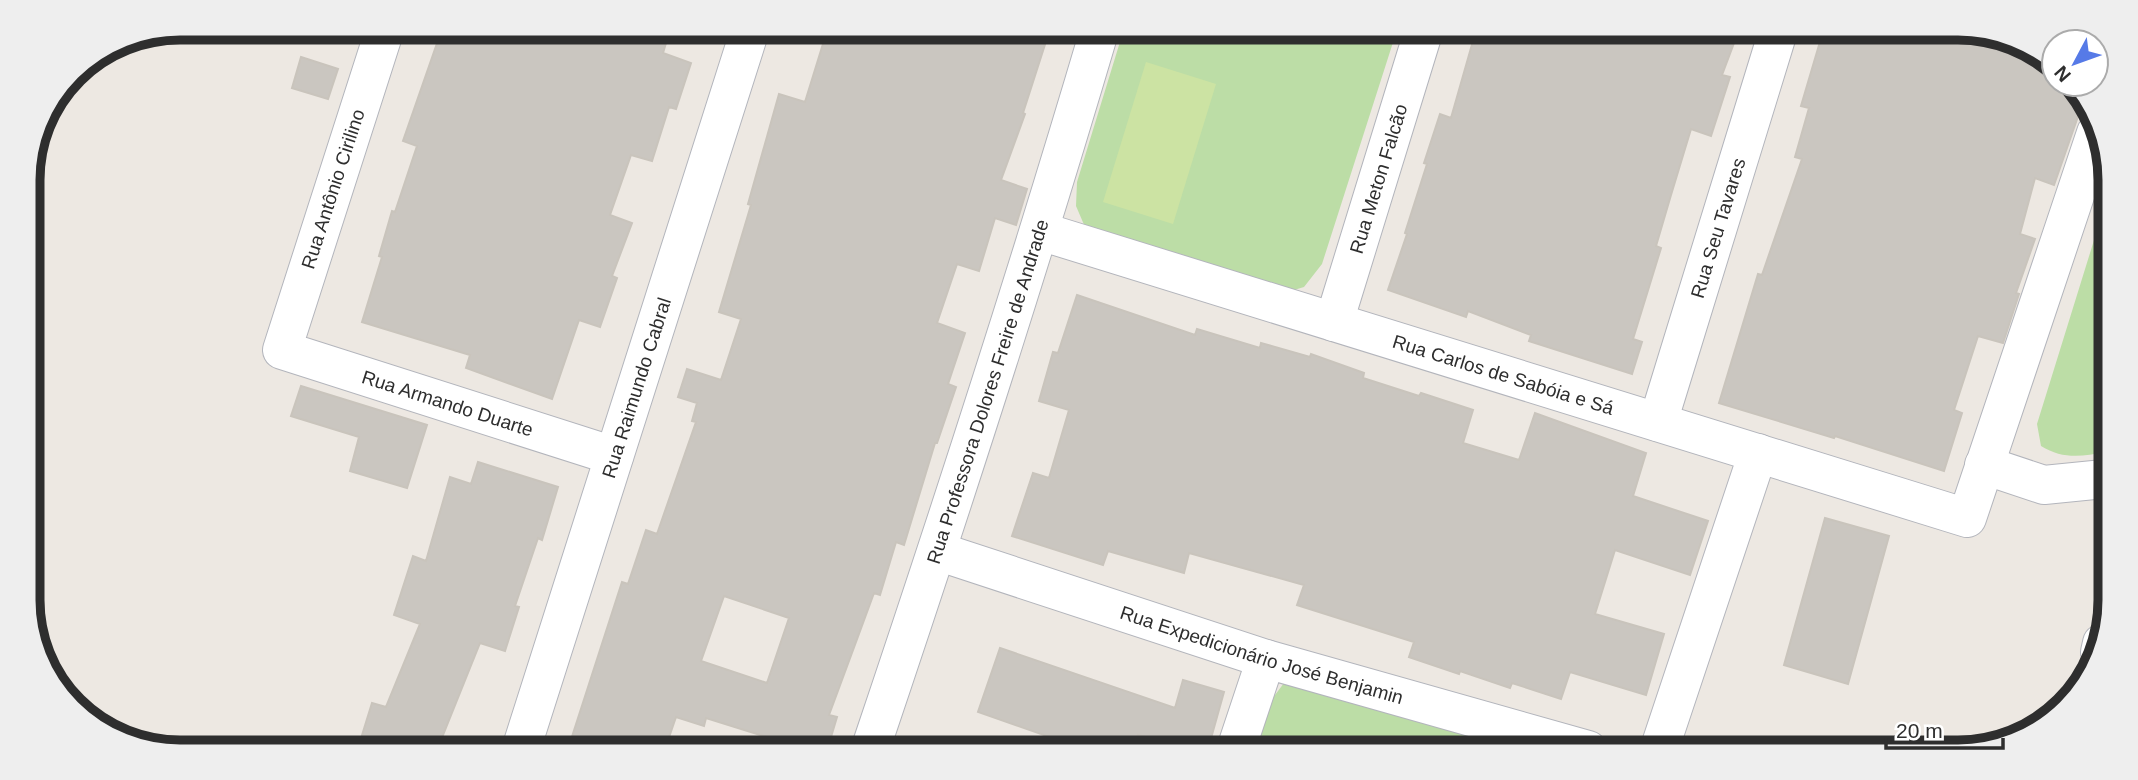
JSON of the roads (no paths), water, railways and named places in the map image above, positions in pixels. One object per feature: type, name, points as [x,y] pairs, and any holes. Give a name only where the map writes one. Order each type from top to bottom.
[{"type":"street","name":"Rua Antônio Cirilino","points":[[282,350],[381,40]]},
{"type":"street","name":"Rua Raimundo Cabral","points":[[524,740],[747,40]]},
{"type":"street","name":"Rua Professora Dolores Freire de Andrade","points":[[873,740],[1040,231],[1097,40]]},
{"type":"street","name":"Rua Meton Falcão","points":[[1334,322],[1421,40]]},
{"type":"street","name":"Rua Seu Tavares","points":[[1658,422],[1775,40]]},
{"type":"street","points":[[2093,143],[1984,465],[2044,485],[2098,480]]},
{"type":"street","name":"Rua Carlos de Sabóia e Sá","points":[[1040,231],[1967,518],[1984,465]]},
{"type":"street","name":"Rua Armando Duarte","points":[[282,350],[614,456]]},
{"type":"street","points":[[1663,739],[1758,453]]},
{"type":"street","name":"Rua Expedicionário José Benjamin","points":[[937,551],[1266,659],[1549,739]]},
{"type":"street","points":[[1239,739],[1266,659]]}]
